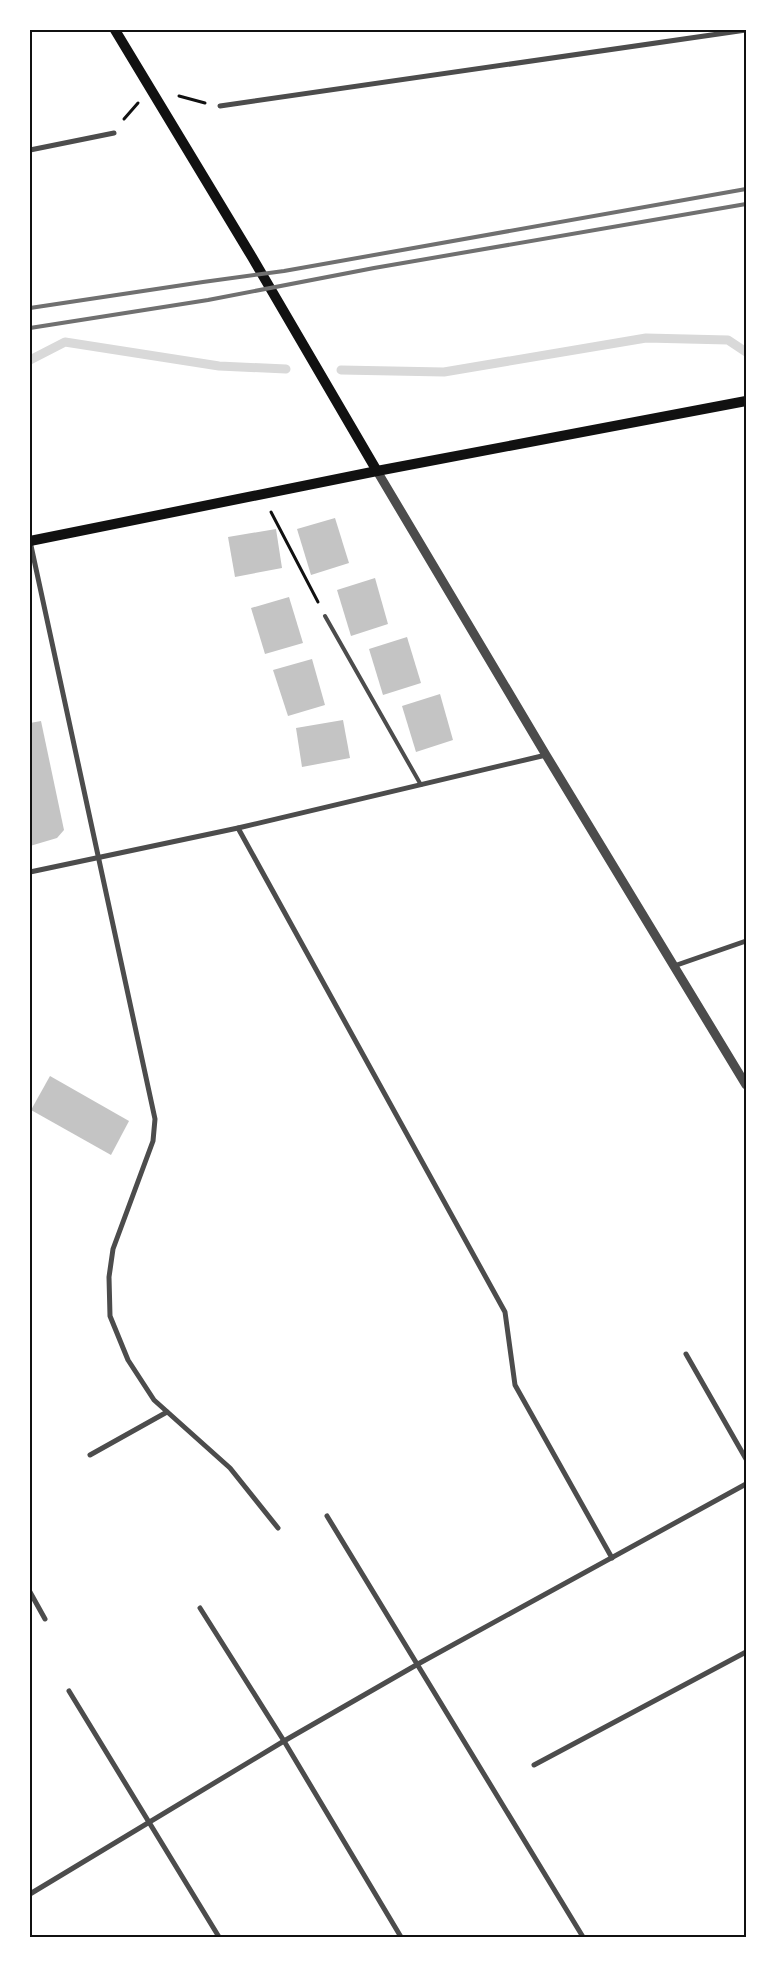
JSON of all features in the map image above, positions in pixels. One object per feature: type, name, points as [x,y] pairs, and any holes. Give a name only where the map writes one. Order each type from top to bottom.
[{"type":"main road","points":[[115,30],[378,470]]},
{"type":"main road","points":[[30,541],[378,470],[746,401]]},
{"type":"street","points":[[220,106],[744,30]]},
{"type":"street","points":[[30,150],[114,132]]},
{"type":"street","points":[[378,470],[546,755],[746,1085]]},
{"type":"street","points":[[30,541],[155,1119],[153,1141],[114,1249],[109,1277],[110,1316],[128,1360],[154,1400],[230,1468],[278,1528]]},
{"type":"street","points":[[30,872],[238,828],[546,755]]},
{"type":"street","points":[[238,828],[505,1312],[516,1385],[612,1558]]},
{"type":"street","points":[[674,966],[746,941]]},
{"type":"street","points":[[686,1354],[746,1459]]},
{"type":"street","points":[[90,1455],[167,1412]]},
{"type":"street","points":[[30,1894],[284,1741],[418,1664],[746,1484]]},
{"type":"street","points":[[327,1516],[583,1937]]},
{"type":"street","points":[[30,1592],[45,1619]]},
{"type":"street","points":[[200,1608],[284,1741],[401,1937]]},
{"type":"street","points":[[534,1765],[746,1652]]},
{"type":"street","points":[[69,1691],[219,1937]]},
{"type":"lane","points":[[325,616],[421,785]]},
{"type":"path","points":[[114,132],[149,89],[210,104]]},
{"type":"path","points":[[262,495],[325,616]]},
{"type":"building","points":[[335,518],[349,563],[311,575],[297,529]]},
{"type":"building","points":[[276,529],[282,568],[235,577],[228,537]]},
{"type":"building","points":[[375,578],[388,624],[351,636],[337,590]]},
{"type":"building","points":[[289,597],[303,643],[265,654],[251,608]]},
{"type":"building","points":[[407,637],[421,683],[383,695],[369,649]]},
{"type":"building","points":[[312,659],[325,705],[288,716],[273,670]]},
{"type":"building","points":[[440,694],[453,740],[416,752],[402,706]]},
{"type":"building","points":[[343,720],[350,758],[302,767],[296,728]]},
{"type":"building","points":[[41,721],[64,830],[57,838],[30,846],[30,723]]},
{"type":"building","points":[[50,1076],[129,1121],[111,1155],[31,1110]]},
{"type":"waterway","points":[[341,370],[444,372],[646,338],[728,340],[746,352]]},
{"type":"waterway","points":[[30,360],[65,342],[219,366],[286,369]]},
{"type":"railway","points":[[30,308],[284,271],[746,189]]},
{"type":"railway","points":[[30,328],[208,300],[374,268],[746,204]]}]
